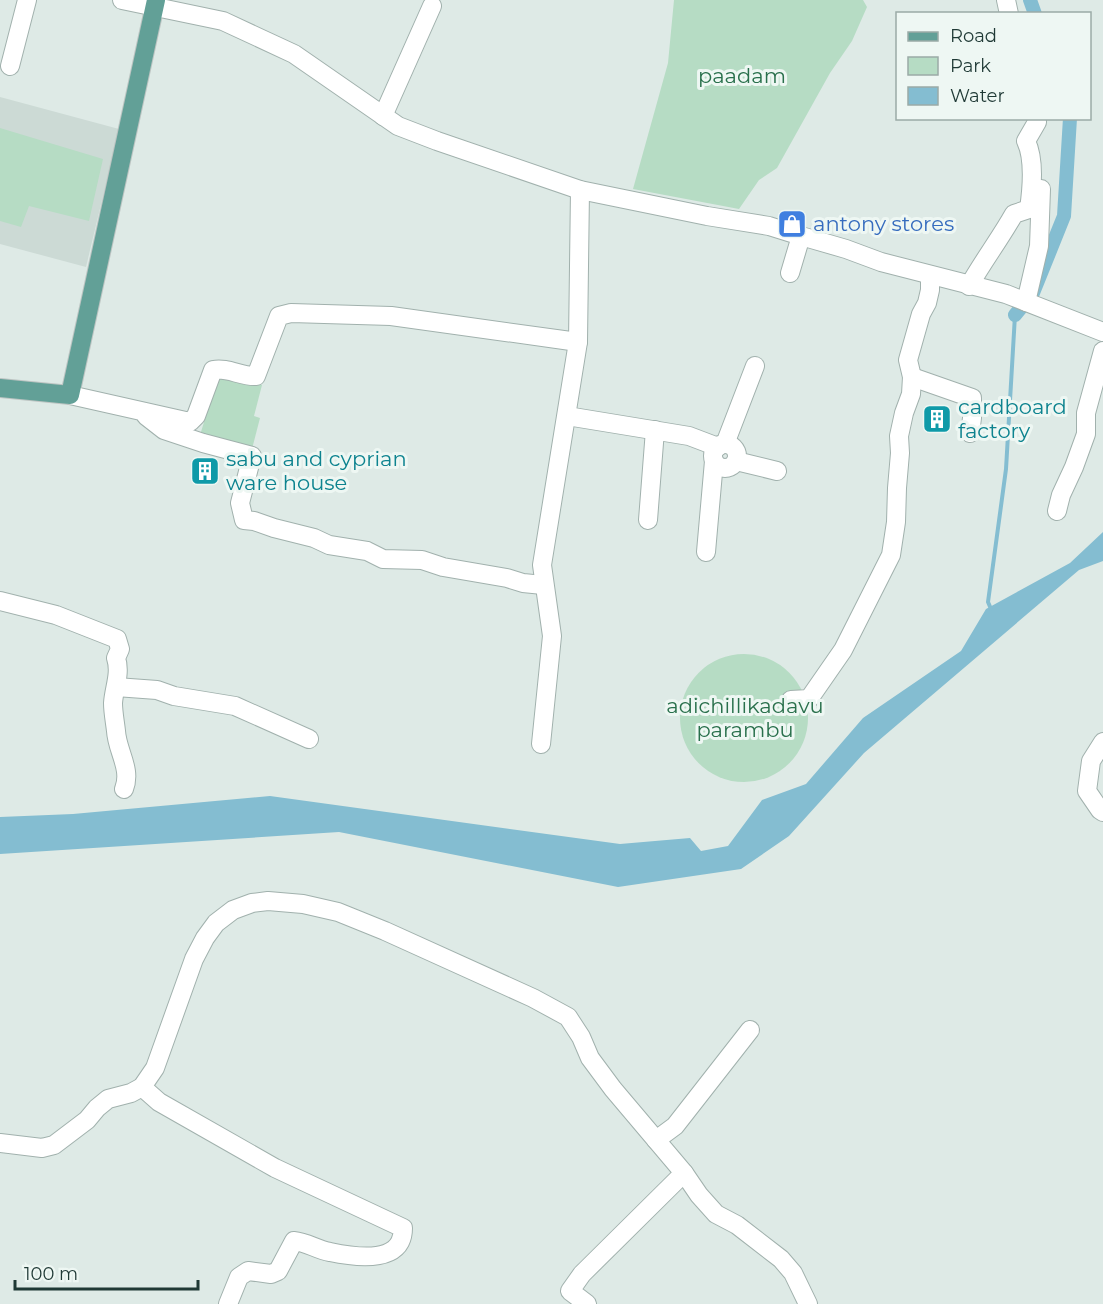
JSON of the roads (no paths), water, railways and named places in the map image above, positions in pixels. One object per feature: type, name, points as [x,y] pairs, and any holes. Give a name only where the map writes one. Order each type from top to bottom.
[{"type":"main road","points":[[0,388],[70,395],[155,4]]},
{"type":"street","points":[[10,66],[27,0]]},
{"type":"street","points":[[122,0],[155,4],[223,21],[294,54],[398,126],[580,190],[769,226],[930,276],[1006,294],[1103,332]]},
{"type":"street","points":[[383,116],[432,6]]},
{"type":"street","points":[[969,286],[992,249],[1002,238],[1014,214],[1029,209],[1030,148],[1026,141],[1037,120]]},
{"type":"street","points":[[1026,302],[1039,246],[1041,201],[1037,120]]},
{"type":"street","points":[[541,744],[552,636],[542,566],[578,342],[580,190]]},
{"type":"street","points":[[790,273],[801,236]]},
{"type":"street","points":[[791,700],[809,699],[843,650],[891,555],[896,522],[899,436],[911,394],[912,377],[908,360],[921,314],[927,303],[930,276]]},
{"type":"street","points":[[70,395],[190,422],[196,416],[213,370],[222,368],[247,376],[255,376],[279,316],[291,313],[391,316],[578,342]]},
{"type":"street","points":[[1057,511],[1086,434],[1086,413],[1103,351]]},
{"type":"street","points":[[706,552],[719,451],[755,366]]},
{"type":"street","points":[[912,377],[972,398],[970,433]]},
{"type":"street","points":[[139,411],[164,430],[252,456],[240,503],[244,520],[314,538],[329,545],[367,551],[383,559],[422,560],[443,567],[543,585]]},
{"type":"street","points":[[567,416],[689,436],[719,451]]},
{"type":"street","points":[[648,520],[655,430]]},
{"type":"street","points":[[719,451],[723,468],[731,466],[736,461],[777,471]]},
{"type":"street","points":[[0,601],[56,615],[117,639],[120,649],[116,658],[118,664],[113,702],[116,734],[129,778],[124,789]]},
{"type":"street","points":[[116,687],[157,690],[174,696],[235,706],[309,739]]},
{"type":"street","points":[[1103,742],[1091,761],[1087,791],[1103,812]]},
{"type":"street","points":[[0,1143],[42,1148],[54,1145],[87,1120],[108,1099],[142,1088],[155,1068],[194,958],[216,923],[232,910],[252,903],[268,901],[303,904],[338,912],[385,931],[533,998],[568,1017],[590,1058],[613,1089],[684,1173],[699,1195],[717,1214],[737,1225],[781,1259],[793,1273],[808,1304]]},
{"type":"street","points":[[656,1140],[675,1126],[750,1030]]},
{"type":"street","points":[[142,1088],[159,1102],[274,1168],[404,1228],[400,1242],[380,1257],[328,1252],[304,1242],[294,1241],[278,1271],[271,1274],[248,1271],[239,1277],[228,1304]]},
{"type":"street","points":[[587,1304],[570,1291],[582,1274],[684,1173]]},
{"type":"water","points":[[1103,532],[1103,561],[1079,570],[864,753],[789,836],[741,869],[618,887],[339,832],[0,854],[0,817],[73,814],[270,796],[620,844],[690,838],[701,851],[728,846],[762,800],[806,784],[863,718],[961,651],[986,609],[1070,563]]},
{"type":"waterway","points":[[1030,0],[1034,12]]},
{"type":"waterway","points":[[1015,315],[1033,293],[1064,216],[1070,120]]},
{"type":"waterway","points":[[991,609],[988,602],[1006,469],[1015,315]]},
{"type":"place","name":"antony stores","points":[[792,224]]},
{"type":"place","name":"cardboard factory","points":[[937,419]]},
{"type":"place","name":"sabu and cyprian ware house","points":[[205,471]]},
{"type":"park label","name":"paadam","points":[[742,76]]},
{"type":"park label","name":"adichillikadavu parambu","points":[[745,718]]}]
